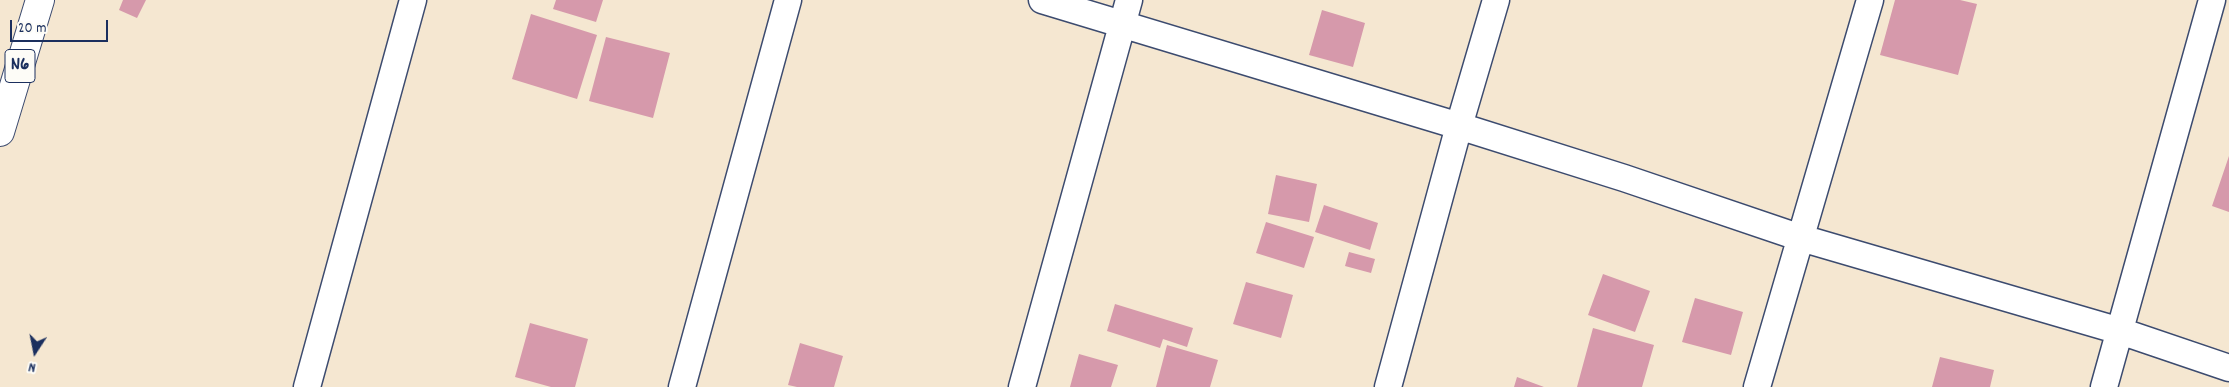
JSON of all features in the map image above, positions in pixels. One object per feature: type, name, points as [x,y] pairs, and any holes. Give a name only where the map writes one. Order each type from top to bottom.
[{"type":"highway","name":"N6","points":[[0,132],[40,0]]},
{"type":"street","points":[[308,387],[413,0]]},
{"type":"street","points":[[682,387],[788,0]]},
{"type":"street","points":[[1042,0],[1459,126],[1624,178],[1801,238],[2120,331],[2229,368]]},
{"type":"street","points":[[1022,387],[1129,0]]},
{"type":"street","points":[[1388,387],[1459,126],[1496,0]]},
{"type":"street","points":[[1757,387],[1870,0]]},
{"type":"street","points":[[2104,387],[2212,0]]},
{"type":"building","points":[[123,0],[146,0],[137,18],[119,10]]},
{"type":"building","points":[[556,0],[603,0],[596,22],[553,9]]},
{"type":"building","points":[[1895,0],[1960,0],[1977,4],[1958,75],[1880,55]]},
{"type":"building","points":[[1322,10],[1365,23],[1353,67],[1309,55]]},
{"type":"building","points":[[531,14],[597,35],[577,99],[512,79]]},
{"type":"building","points":[[606,37],[670,53],[653,118],[589,101]]},
{"type":"building","points":[[2229,156],[2229,212],[2212,206]]},
{"type":"building","points":[[1276,175],[1317,184],[1309,222],[1268,214]]},
{"type":"building","points":[[1324,205],[1378,223],[1370,250],[1315,232]]},
{"type":"building","points":[[1266,222],[1314,237],[1304,268],[1256,253]]},
{"type":"building","points":[[1349,252],[1375,259],[1371,273],[1345,266]]},
{"type":"building","points":[[1603,274],[1650,291],[1635,332],[1588,315]]},
{"type":"building","points":[[1246,282],[1293,295],[1281,338],[1233,324]]},
{"type":"building","points":[[1695,298],[1743,312],[1731,355],[1682,342]]},
{"type":"building","points":[[1115,304],[1193,328],[1187,347],[1163,339],[1160,348],[1107,331]]},
{"type":"building","points":[[530,323],[588,339],[575,387],[551,387],[515,377]]},
{"type":"building","points":[[1593,328],[1654,345],[1642,387],[1577,387]]},
{"type":"building","points":[[800,343],[843,356],[834,387],[797,387],[788,385]]},
{"type":"building","points":[[1167,345],[1218,360],[1210,387],[1156,387]]},
{"type":"building","points":[[1079,354],[1118,365],[1111,387],[1070,387]]},
{"type":"building","points":[[1940,357],[1994,370],[1990,387],[1932,387]]},
{"type":"building","points":[[1517,377],[1544,387],[1514,387]]}]
